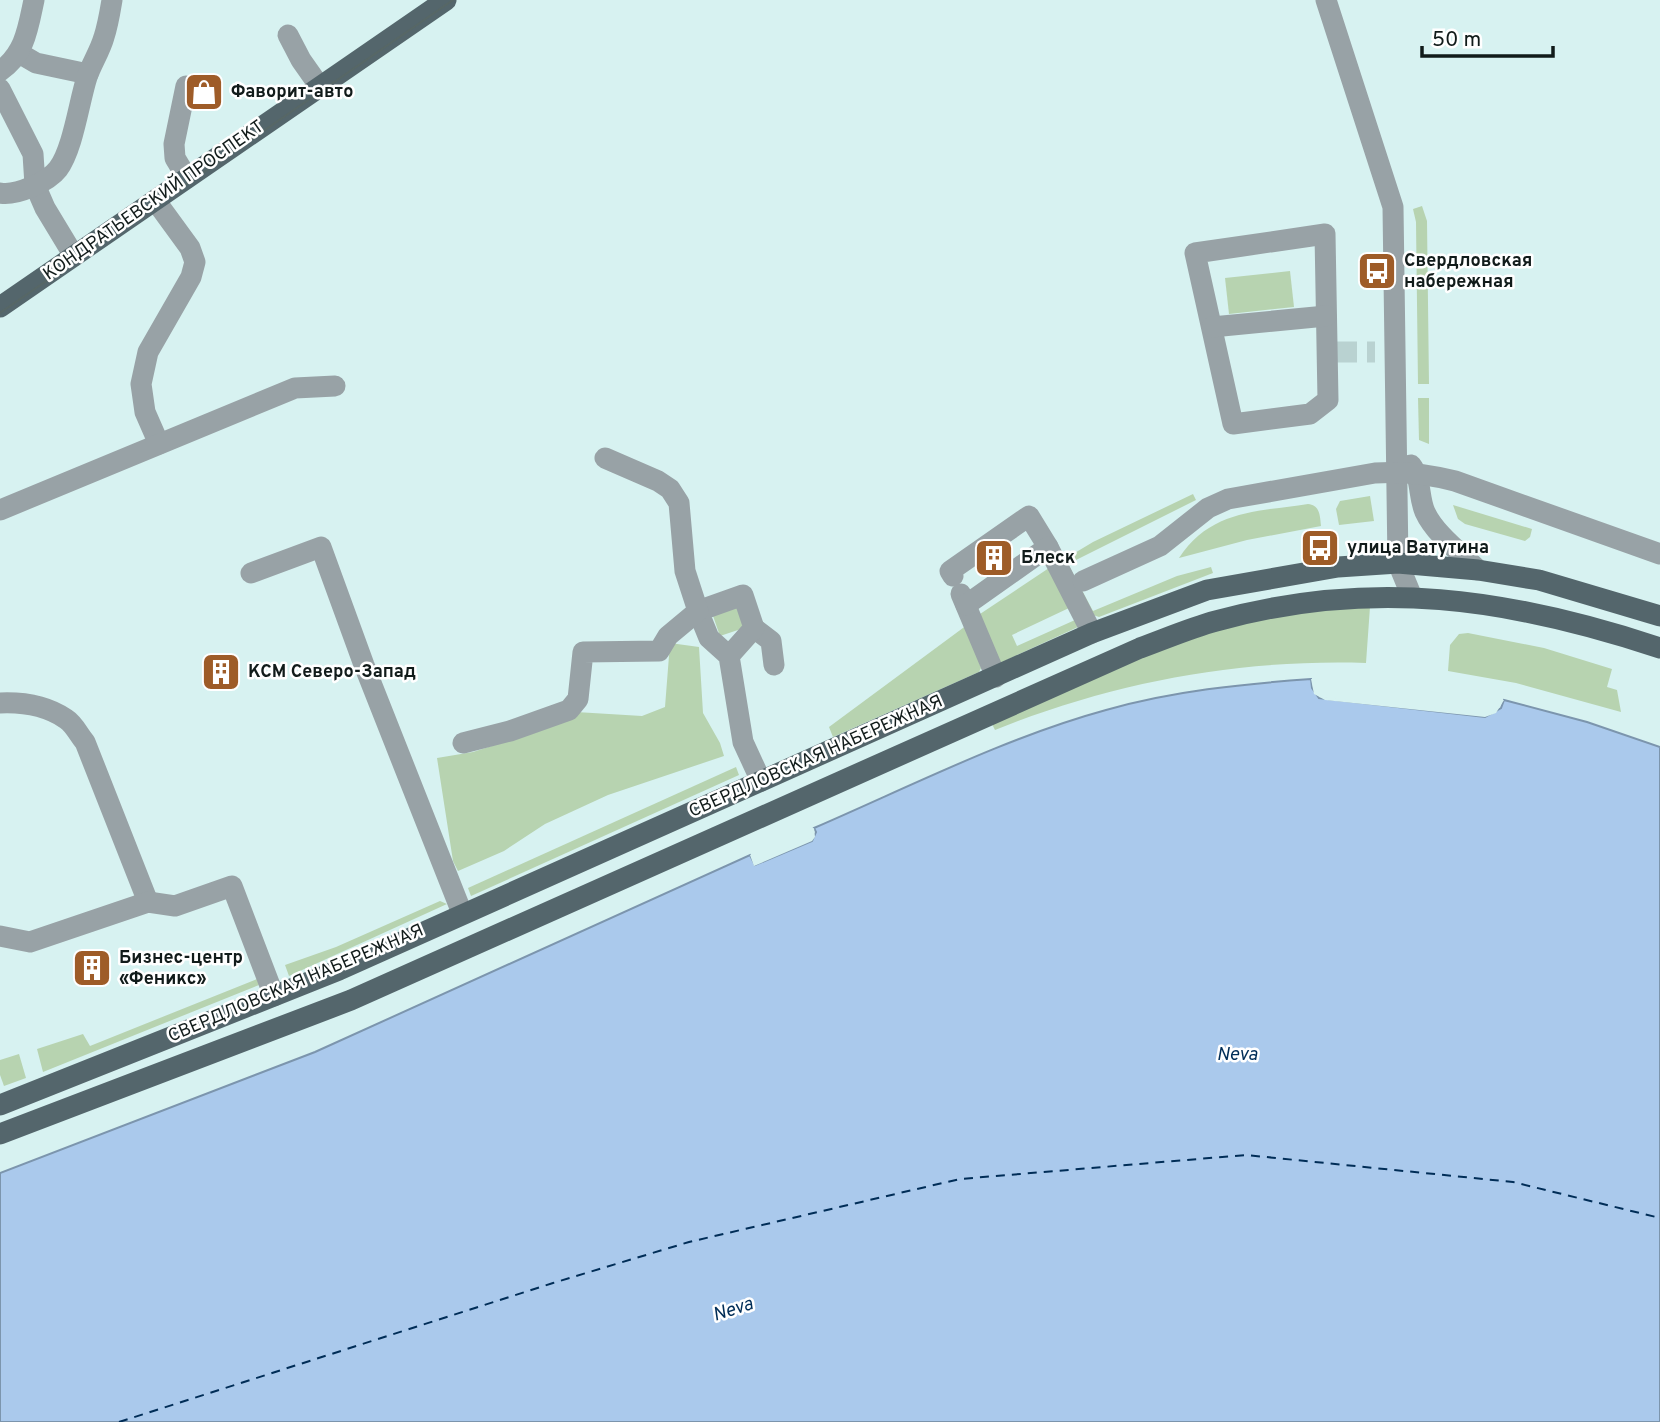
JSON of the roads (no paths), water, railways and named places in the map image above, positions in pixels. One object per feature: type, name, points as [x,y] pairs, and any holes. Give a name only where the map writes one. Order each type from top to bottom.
[{"type":"main road","name":"КОНДРАТЬЕВСКИЙ ПРОСПЕКТ","points":[[0,307],[446,0]]},
{"type":"main road","name":"СВЕРДЛОВСКАЯ НАБЕРЕЖНАЯ","points":[[0,1105],[339,970],[1092,633],[1207,590],[1338,567],[1398,564],[1478,570],[1539,580],[1660,616]]},
{"type":"main road","name":"СВЕРДЛОВСКАЯ НАБЕРЕЖНАЯ","points":[[0,1134],[351,1000],[1140,648],[1215,622],[1280,607],[1353,597],[1412,597],[1466,601],[1540,615],[1660,648]]},
{"type":"street","points":[[0,71],[19,53],[27,33],[34,0]]},
{"type":"street","points":[[0,193],[6,194],[35,185],[57,170],[65,156],[88,74],[104,37],[112,0]]},
{"type":"street","points":[[1326,0],[1392,207],[1385,352],[1398,446],[1427,516],[1478,570]]},
{"type":"street","points":[[288,35],[300,60],[320,87]]},
{"type":"street","points":[[19,53],[36,63],[88,74]]},
{"type":"street","points":[[186,86],[174,144],[175,158],[187,178]]},
{"type":"street","points":[[0,89],[33,154],[35,185],[45,208],[74,256]]},
{"type":"street","points":[[155,200],[190,248],[195,261],[191,277],[148,352],[141,384],[145,412],[159,444]]},
{"type":"street","points":[[1325,234],[1326,316],[1332,353],[1328,400],[1310,414],[1233,424],[1195,253],[1325,234]]},
{"type":"street","points":[[1213,327],[1326,316]]},
{"type":"street","points":[[0,510],[295,388],[335,386]]},
{"type":"street","points":[[605,458],[658,481],[670,489],[679,503],[685,571],[709,639],[729,656],[743,743],[761,781]]},
{"type":"street","points":[[1083,581],[1160,546],[1208,508],[1228,499],[1375,473],[1407,473],[1455,481],[1660,554]]},
{"type":"street","points":[[1407,473],[1398,564],[1412,597]]},
{"type":"street","points":[[996,677],[950,570],[1029,516],[1092,633]]},
{"type":"street","points":[[251,573],[321,547],[363,665],[462,913]]},
{"type":"street","points":[[960,591],[1048,547]]},
{"type":"street","points":[[463,743],[510,731],[569,710],[578,699],[583,652],[659,651],[668,636],[698,611],[743,595],[754,628],[771,641],[774,665]]},
{"type":"street","points":[[729,656],[754,628]]},
{"type":"street","points":[[0,703],[19,702],[45,709],[68,720],[85,742],[148,902]]},
{"type":"street","points":[[0,936],[30,942],[148,902],[175,906],[232,886],[274,996]]},
{"type":"water","name":"Neva","points":[[1311,679],[1312,688],[1319,698],[1485,717],[1501,708],[1504,700],[1587,722],[1660,747],[1660,1422],[0,1422],[0,1173],[315,1052],[750,855],[755,865],[812,841],[816,832],[814,828],[1032,734],[1106,710],[1156,698],[1233,686]]},
{"type":"tunnel","points":[[1336,352],[1375,352]]},
{"type":"tram line","points":[[0,313],[453,0]]},
{"type":"place","name":"Фаворит-авто","points":[[204,92]]},
{"type":"place","name":"Свердловская набережная","points":[[1377,271]]},
{"type":"place","name":"улица Ватутина","points":[[1320,548]]},
{"type":"place","name":"Блеск","points":[[994,558]]},
{"type":"place","name":"КСМ Северо-Запад","points":[[221,672]]},
{"type":"place","name":"Бизнес-центр «Феникс»","points":[[92,968]]}]
